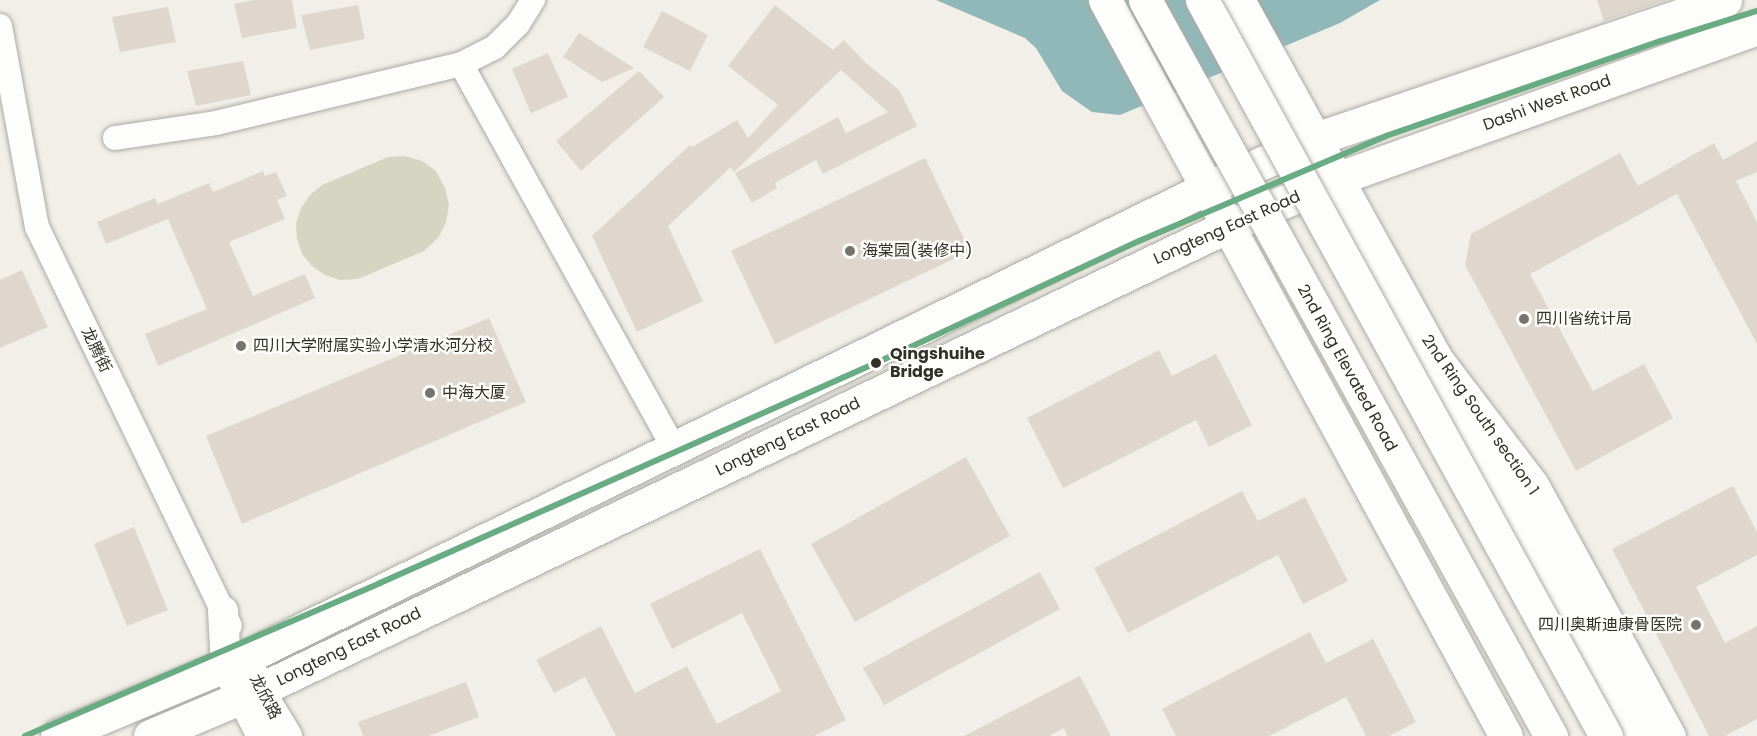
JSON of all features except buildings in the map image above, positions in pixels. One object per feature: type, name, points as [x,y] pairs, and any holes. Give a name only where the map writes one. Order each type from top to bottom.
[{"type":"main road","points":[[1105,0],[1506,736]]},
{"type":"main road","name":"2nd Ring Elevated Road","points":[[1145,0],[1551,736]]},
{"type":"main road","points":[[1202,0],[1606,736]]},
{"type":"main road","name":"2nd Ring South section 1","points":[[1238,0],[1436,359],[1532,485],[1669,736]]},
{"type":"main road","points":[[57,736],[236,662],[1207,188],[1315,139],[1725,0]]},
{"type":"main road","name":"Dashi West Road","points":[[1336,179],[1757,28]]},
{"type":"main road","name":"Longteng East Road","points":[[150,736],[250,694],[1228,226],[1336,179]]},
{"type":"main road","points":[[1436,359],[1641,736]]},
{"type":"street","points":[[115,138],[216,123],[461,64],[495,47],[518,24],[533,0]]},
{"type":"street","name":"龙腾街","points":[[0,26],[37,227],[223,611]]},
{"type":"street","points":[[461,64],[673,447]]},
{"type":"street","name":"龙欣路","points":[[223,611],[236,662],[250,694],[287,736]]},
{"type":"street","points":[[250,694],[262,736]]},
{"type":"green space","points":[[404,156],[422,161],[436,171],[445,188],[449,205],[446,223],[438,238],[424,251],[358,279],[340,280],[325,275],[312,266],[302,254],[297,239],[296,223],[301,208],[310,195],[322,185],[388,157]]},
{"type":"water","points":[[936,0],[1380,0],[1340,23],[1120,115],[1092,112],[1062,91],[1036,48],[1025,38]]},
{"type":"transit line","points":[[25,736],[380,583],[876,363],[1139,241],[1386,136],[1661,41],[1757,11]]},
{"type":"place","name":"海棠园(装修中)","points":[[850,251]]},
{"type":"place","name":"四川省统计局","points":[[1524,319]]},
{"type":"place","name":"四川大学附属实验小学清水河分校","points":[[241,346]]},
{"type":"place","name":"Qingshuihe Bridge","points":[[876,363]]},
{"type":"place","name":"中海大厦","points":[[430,393]]},
{"type":"place","name":"四川奥斯迪康骨医院","points":[[1696,625]]}]
